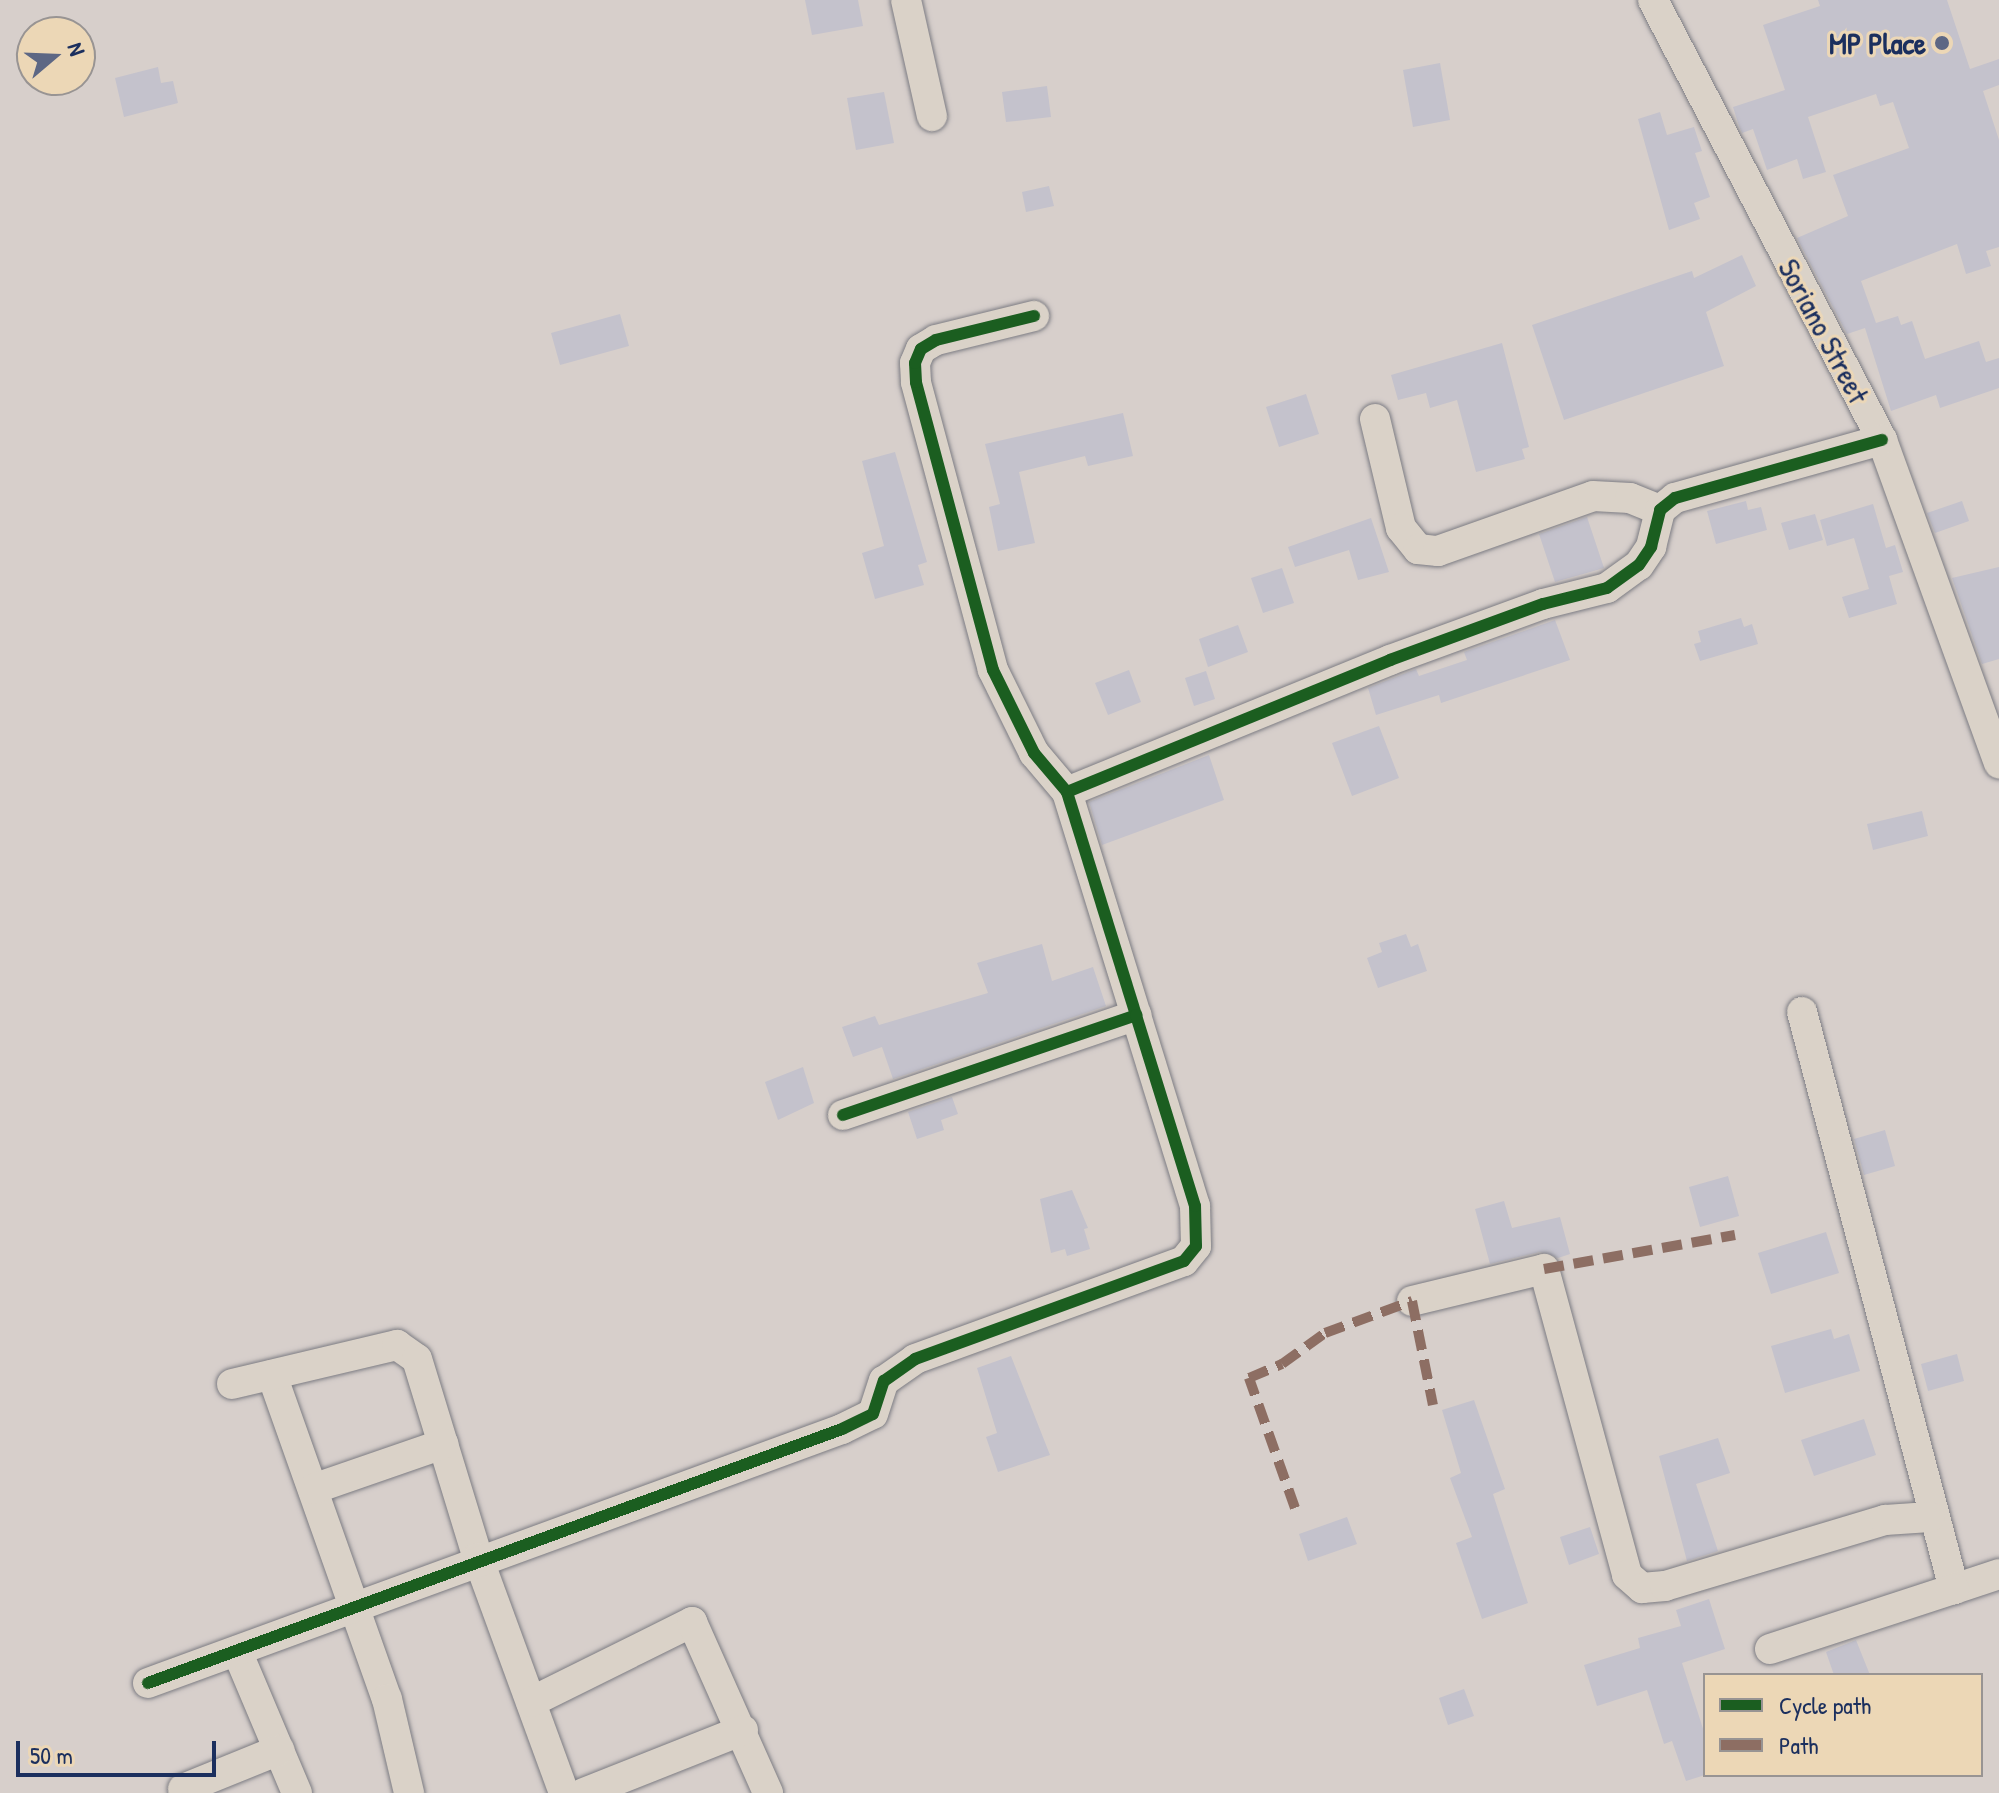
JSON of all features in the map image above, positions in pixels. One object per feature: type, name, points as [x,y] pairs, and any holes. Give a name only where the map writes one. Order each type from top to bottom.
[{"type":"street","points":[[906,0],[932,116]]},
{"type":"street","name":"Soriano Street","points":[[1653,0],[1882,440],[1999,764]]},
{"type":"street","points":[[148,1683],[478,1558],[842,1429],[873,1414],[884,1381],[915,1359],[1184,1261],[1196,1246],[1195,1206],[1067,792],[1034,753],[993,670],[916,382],[915,363],[921,349],[936,340],[1034,316]]},
{"type":"street","points":[[1375,419],[1401,528],[1418,549],[1438,551],[1593,496],[1630,498],[1660,510]]},
{"type":"street","points":[[1067,792],[1390,660],[1543,604],[1607,588],[1639,565],[1651,547],[1660,510],[1698,489],[1882,440]]},
{"type":"street","points":[[1802,1012],[1930,1517],[1954,1589]]},
{"type":"street","points":[[843,1115],[1136,1015]]},
{"type":"street","points":[[1412,1301],[1544,1269],[1627,1575],[1642,1588],[1665,1586],[1885,1520],[1930,1517]]},
{"type":"street","points":[[232,1384],[397,1345],[408,1349],[417,1359],[478,1558],[564,1793]]},
{"type":"street","points":[[272,1375],[387,1699],[409,1793]]},
{"type":"street","points":[[313,1489],[443,1444]]},
{"type":"street","points":[[1770,1649],[1999,1574]]},
{"type":"street","points":[[531,1702],[692,1622],[743,1730],[768,1793]]},
{"type":"street","points":[[237,1651],[297,1793]]},
{"type":"street","points":[[584,1793],[619,1787],[743,1730]]},
{"type":"street","points":[[183,1789],[279,1750]]},
{"type":"building","points":[[805,0],[858,0],[863,26],[812,35]]},
{"type":"building","points":[[1818,0],[1947,0],[1970,69],[1999,59],[1999,85],[1983,91],[1999,140],[1999,247],[1986,251],[1991,266],[1966,274],[1957,244],[1861,281],[1876,323],[1898,316],[1901,325],[1912,321],[1925,359],[1979,341],[1986,362],[1999,358],[1999,388],[1940,408],[1936,395],[1891,411],[1865,328],[1847,334],[1797,238],[1848,216],[1833,175],[1909,148],[1893,102],[1880,106],[1876,94],[1808,117],[1826,172],[1803,179],[1797,159],[1767,170],[1753,129],[1742,133],[1733,107],[1785,90],[1763,25],[1820,6]]},
{"type":"building","points":[[1440,63],[1450,120],[1413,127],[1403,70]]},
{"type":"building","points":[[158,67],[161,83],[173,81],[178,103],[124,117],[115,78]]},
{"type":"building","points":[[1047,86],[1051,117],[1006,122],[1002,92]]},
{"type":"building","points":[[884,92],[894,143],[856,150],[847,98]]},
{"type":"building","points":[[1660,112],[1667,135],[1694,127],[1702,151],[1695,153],[1710,197],[1694,203],[1700,219],[1669,230],[1638,119]]},
{"type":"building","points":[[1049,186],[1054,206],[1026,212],[1022,192]]},
{"type":"building","points":[[1742,255],[1756,286],[1706,312],[1724,366],[1564,420],[1532,325],[1692,271],[1694,278]]},
{"type":"building","points":[[620,314],[629,346],[560,365],[551,333]]},
{"type":"building","points":[[1502,343],[1529,447],[1522,449],[1525,459],[1476,472],[1457,400],[1430,408],[1426,393],[1398,400],[1391,375]]},
{"type":"building","points":[[1306,394],[1319,434],[1279,447],[1266,407]]},
{"type":"building","points":[[1123,413],[1133,456],[1088,466],[1085,456],[1019,472],[1035,543],[998,551],[989,507],[1000,504],[985,444]]},
{"type":"building","points":[[895,452],[927,562],[918,565],[924,585],[875,599],[862,553],[884,546],[862,461]]},
{"type":"building","points":[[1746,501],[1748,510],[1761,507],[1767,530],[1716,544],[1707,511]]},
{"type":"building","points":[[1962,501],[1969,521],[1935,533],[1927,513]]},
{"type":"building","points":[[1873,504],[1886,548],[1895,545],[1903,572],[1889,576],[1897,604],[1849,618],[1842,597],[1869,589],[1854,538],[1827,546],[1820,520]]},
{"type":"building","points":[[1815,514],[1823,540],[1789,550],[1781,523]]},
{"type":"building","points":[[1587,517],[1604,568],[1555,582],[1539,534]]},
{"type":"building","points":[[1371,518],[1389,572],[1358,580],[1349,550],[1295,567],[1288,547]]},
{"type":"building","points":[[1999,567],[1999,659],[1982,664],[1952,578]]},
{"type":"building","points":[[1282,568],[1294,603],[1263,613],[1251,578]]},
{"type":"building","points":[[1741,618],[1744,627],[1752,624],[1758,644],[1700,661],[1694,644],[1701,642],[1698,631]]},
{"type":"building","points":[[1555,620],[1570,660],[1441,703],[1439,695],[1376,715],[1368,688],[1416,669],[1419,676],[1467,660],[1464,652]]},
{"type":"building","points":[[1238,625],[1248,652],[1208,667],[1199,639]]},
{"type":"building","points":[[1129,670],[1141,702],[1108,715],[1095,683]]},
{"type":"building","points":[[1206,671],[1215,699],[1194,706],[1185,678]]},
{"type":"building","points":[[1379,726],[1399,778],[1352,796],[1332,743]]},
{"type":"building","points":[[1209,755],[1224,800],[1102,845],[1089,802]]},
{"type":"building","points":[[1922,811],[1928,836],[1873,850],[1867,824]]},
{"type":"building","points":[[1406,934],[1411,947],[1418,944],[1427,971],[1378,988],[1367,958],[1382,952],[1379,943]]},
{"type":"building","points":[[1042,944],[1052,981],[1093,967],[1106,1006],[893,1079],[882,1047],[853,1057],[842,1027],[875,1016],[879,1025],[988,993],[977,963]]},
{"type":"building","points":[[803,1067],[814,1103],[778,1120],[765,1082]]},
{"type":"building","points":[[952,1097],[958,1114],[941,1120],[944,1130],[917,1139],[908,1112]]},
{"type":"building","points":[[1885,1130],[1895,1166],[1864,1175],[1854,1139]]},
{"type":"building","points":[[1728,1176],[1739,1216],[1700,1227],[1689,1187]]},
{"type":"building","points":[[1072,1190],[1088,1228],[1084,1229],[1090,1249],[1067,1256],[1065,1249],[1051,1253],[1040,1199]]},
{"type":"building","points":[[1504,1201],[1512,1228],[1560,1217],[1570,1254],[1558,1258],[1540,1252],[1490,1264],[1475,1209]]},
{"type":"building","points":[[1826,1232],[1839,1273],[1771,1294],[1758,1253]]},
{"type":"building","points":[[1831,1329],[1834,1339],[1849,1334],[1860,1371],[1785,1393],[1771,1346]]},
{"type":"building","points":[[1957,1354],[1964,1381],[1928,1391],[1921,1364]]},
{"type":"building","points":[[1011,1356],[1050,1455],[998,1472],[986,1437],[997,1433],[977,1368]]},
{"type":"building","points":[[1474,1400],[1505,1489],[1493,1494],[1528,1603],[1482,1619],[1456,1543],[1472,1537],[1450,1478],[1461,1473],[1442,1410]]},
{"type":"building","points":[[1864,1419],[1876,1455],[1814,1476],[1801,1440]]},
{"type":"building","points":[[1718,1438],[1730,1473],[1696,1484],[1718,1551],[1687,1561],[1659,1456]]},
{"type":"building","points":[[1347,1517],[1357,1544],[1308,1561],[1299,1534]]},
{"type":"building","points":[[1590,1527],[1599,1554],[1569,1565],[1560,1537]]},
{"type":"building","points":[[1709,1599],[1725,1649],[1682,1663],[1703,1729],[1703,1776],[1686,1781],[1672,1741],[1664,1744],[1647,1690],[1597,1706],[1584,1665],[1640,1648],[1638,1638],[1681,1626],[1676,1610]]},
{"type":"building","points":[[1856,1640],[1869,1673],[1833,1673],[1826,1652]]},
{"type":"building","points":[[1464,1689],[1474,1716],[1448,1725],[1439,1698]]},
{"type":"marked path","points":[[1544,1269],[1735,1235]]},
{"type":"marked path","points":[[1295,1508],[1249,1378],[1282,1364],[1325,1333],[1412,1301],[1433,1405]]},
{"type":"cycle path","points":[[843,1115],[1136,1015],[1067,792],[1034,753],[993,670],[916,382],[915,363],[921,349],[936,340],[1034,316]]},
{"type":"cycle path","points":[[1067,792],[1390,660],[1543,604],[1607,588],[1639,565],[1651,547],[1660,510],[1675,498],[1882,440]]},
{"type":"cycle path","points":[[148,1683],[842,1429],[873,1414],[884,1381],[915,1359],[1184,1261],[1196,1246],[1195,1206],[1136,1015]]},
{"type":"place","name":"MP Place","points":[[1942,43]]}]
